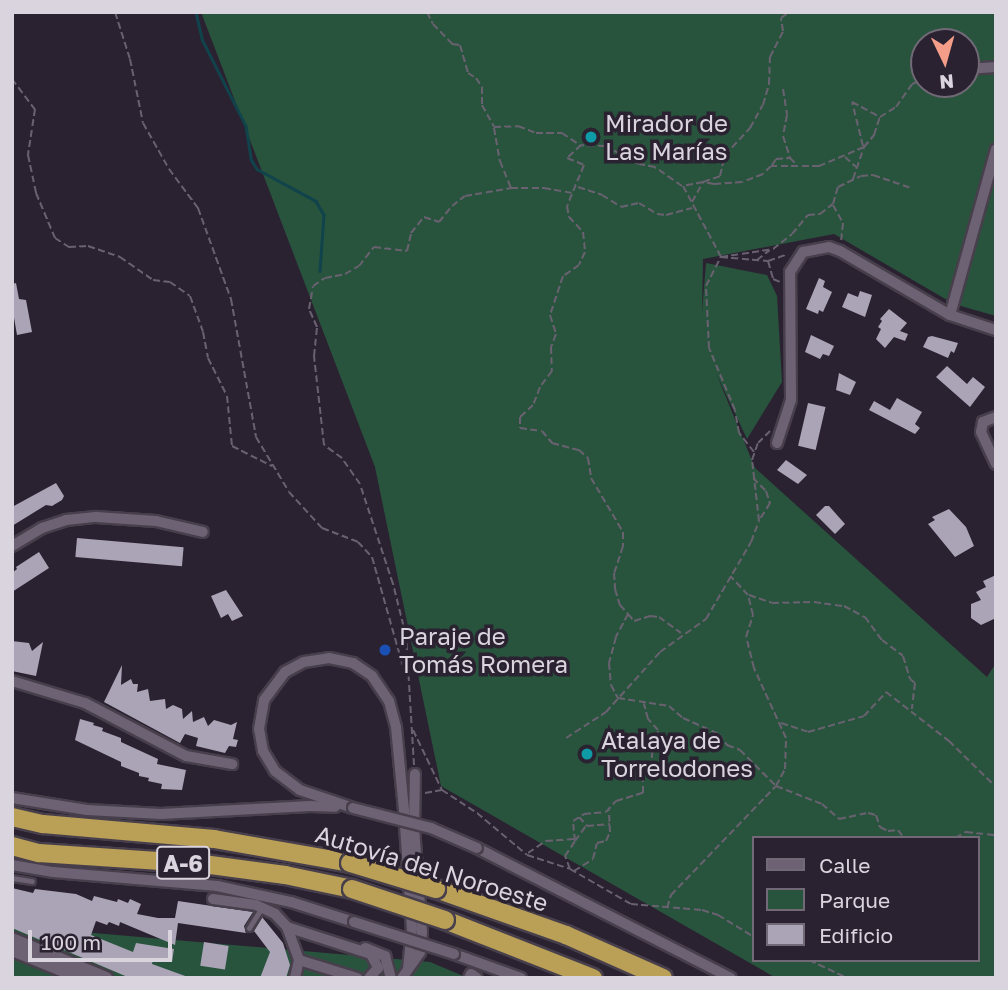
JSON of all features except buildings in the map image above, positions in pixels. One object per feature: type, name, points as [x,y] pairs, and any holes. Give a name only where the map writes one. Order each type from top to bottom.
[{"type":"highway","name":"Autovía del Noroeste","points":[[12,817],[44,824],[214,839],[350,863],[436,889],[566,936],[663,978]]},
{"type":"highway","name":"Autovía del Noroeste","points":[[12,846],[39,853],[203,864],[285,875],[352,889],[445,919],[593,978]]},
{"type":"street","points":[[950,315],[996,149]]},
{"type":"street","points":[[985,186],[996,187]]},
{"type":"street","points":[[777,443],[791,400],[790,272],[799,257],[815,248],[836,249],[950,315],[996,330]]},
{"type":"street","points":[[996,417],[983,422],[981,432],[996,464]]},
{"type":"street","points":[[12,546],[42,528],[66,520],[96,517],[156,521],[203,531]]},
{"type":"street","points":[[405,973],[412,929],[396,727],[389,701],[372,676],[353,663],[329,658],[304,662],[278,679],[264,700],[259,729],[263,751],[275,771],[300,790],[353,808],[431,828],[477,848],[732,978]]},
{"type":"street","points":[[12,681],[85,703],[186,756],[232,765]]},
{"type":"street","points":[[405,973],[420,952],[422,932],[414,829],[415,774]]},
{"type":"street","points":[[12,798],[126,813],[196,813],[310,806],[353,808]]},
{"type":"street","points":[[12,865],[106,878],[217,886],[291,902],[521,978]]},
{"type":"street","points":[[213,899],[262,907],[275,914],[287,928],[299,960],[295,978]]},
{"type":"street","points":[[287,928],[357,949],[376,960],[378,968],[369,978]]},
{"type":"street","points":[[12,939],[106,978]]},
{"type":"street","points":[[357,949],[369,947],[385,956],[391,978]]},
{"type":"street","points":[[12,950],[81,978]]},
{"type":"street","points":[[299,960],[357,978]]},
{"type":"lane","points":[[12,878],[32,881]]},
{"type":"lane","points":[[249,928],[262,907]]},
{"type":"path","points":[[115,12],[130,59],[143,122],[169,169],[198,208],[232,299],[256,437],[289,492],[322,528],[358,542],[372,557],[407,681]]},
{"type":"path","points":[[428,12],[433,24],[452,44],[460,45],[468,73],[476,78],[482,87],[482,105],[494,127],[500,161],[511,188]]},
{"type":"path","points":[[682,186],[695,186],[720,176],[725,155],[750,128],[763,105],[771,57],[783,31],[781,18],[789,12]]},
{"type":"path","points":[[12,79],[35,109],[28,155],[36,193],[55,237],[69,247],[88,246],[120,257],[153,280],[170,282],[190,296],[203,332],[208,358],[227,396],[232,446],[273,467]]},
{"type":"path","points":[[853,180],[864,147],[874,135],[880,117],[896,107],[910,87]]},
{"type":"path","points":[[783,89],[787,115],[783,136],[790,158],[796,164]]},
{"type":"path","points":[[864,147],[857,132],[852,102],[880,117]]},
{"type":"path","points":[[494,127],[518,126],[536,134],[562,133],[581,145],[605,146],[639,163],[655,167],[682,186],[721,257]]},
{"type":"path","points":[[581,145],[567,158],[584,165],[567,206],[569,216],[583,232],[585,252],[579,265],[563,276],[550,315],[556,334],[551,347],[552,371],[540,387],[533,405],[520,417],[520,428],[542,431],[552,443],[579,450],[587,458],[591,478],[623,532],[623,546],[614,573],[615,593],[634,621],[659,617],[682,634]]},
{"type":"path","points":[[771,166],[818,166],[864,147]]},
{"type":"path","points":[[844,156],[857,169]]},
{"type":"path","points":[[703,181],[714,184],[742,182],[763,174],[776,159],[790,158]]},
{"type":"path","points":[[836,249],[845,232],[844,223],[836,215],[833,204],[838,187],[873,175],[911,188]]},
{"type":"path","points":[[692,202],[703,181]]},
{"type":"path","points":[[577,186],[602,195],[621,207],[639,203],[657,214],[666,215],[693,207]]},
{"type":"path","points":[[415,774],[406,636],[360,484],[342,458],[324,445],[314,356],[317,327],[309,309],[313,286],[326,278],[345,274],[359,266],[374,247],[407,251],[411,233],[424,217],[439,222],[452,206],[465,196],[511,188],[544,188],[558,193],[573,193]]},
{"type":"path","points":[[756,261],[792,234],[808,215],[820,214],[833,204]]},
{"type":"path","points":[[721,257],[771,250]]},
{"type":"path","points":[[721,257],[756,261],[768,261],[789,254],[799,257]]},
{"type":"path","points":[[721,257],[706,286],[709,348],[735,410],[739,433],[754,452]]},
{"type":"path","points":[[768,261],[773,279],[789,286]]},
{"type":"path","points":[[759,520],[752,477],[754,452],[767,433],[782,430]]},
{"type":"path","points":[[566,738],[606,712],[660,652],[706,619],[729,575],[751,542],[759,520],[770,503],[766,491],[752,477]]},
{"type":"path","points":[[729,575],[748,595],[772,603],[814,601],[844,606],[864,617],[882,640],[903,656],[910,679],[915,683],[911,710]]},
{"type":"path","points":[[667,908],[671,895],[776,786],[785,769],[786,738],[754,668],[747,637],[753,615],[748,595]]},
{"type":"path","points":[[628,614],[616,636],[609,663],[611,685],[618,698],[669,706],[684,718],[719,734],[727,745],[740,750],[776,786],[822,804],[839,818],[868,813],[876,815],[880,827],[888,831],[898,830],[902,836]]},
{"type":"path","points":[[781,723],[808,732],[864,716],[887,692],[911,710],[996,787]]},
{"type":"path","points":[[575,840],[573,821],[608,809],[616,801],[643,793],[643,777],[650,768],[658,730],[648,719],[643,704]]},
{"type":"path","points":[[412,729],[442,790],[477,813],[527,855],[572,870],[631,904],[702,910],[718,915],[752,936]]},
{"type":"path","points":[[414,793],[442,790]]},
{"type":"path","points":[[572,870],[593,859],[597,844],[606,841],[611,823],[608,809]]},
{"type":"path","points":[[579,817],[587,825]]},
{"type":"path","points":[[572,870],[565,856],[587,825],[611,823]]},
{"type":"path","points":[[959,836],[966,832],[996,835]]},
{"type":"path","points":[[527,855],[546,841],[575,840]]},
{"type":"path","points":[[813,962],[847,978]]},
{"type":"green space","points":[[201,12],[996,12],[996,316],[954,304],[834,234],[703,259],[702,313],[706,263],[767,275],[777,296],[782,382],[747,439],[716,373],[755,468],[987,677],[996,663],[996,978],[776,978],[441,786],[375,467]]},
{"type":"green space","points":[[12,926],[430,962],[468,978],[12,978]]},
{"type":"waterway","points":[[196,12],[202,39],[246,126],[251,159],[257,169],[316,201],[324,215],[320,271]]},
{"type":"place","name":"Mirador de Las Marías","points":[[591,137]]},
{"type":"place","name":"Paraje de Tomás Romera","points":[[385,650]]},
{"type":"place","name":"Atalaya de Torrelodones","points":[[587,754]]}]
